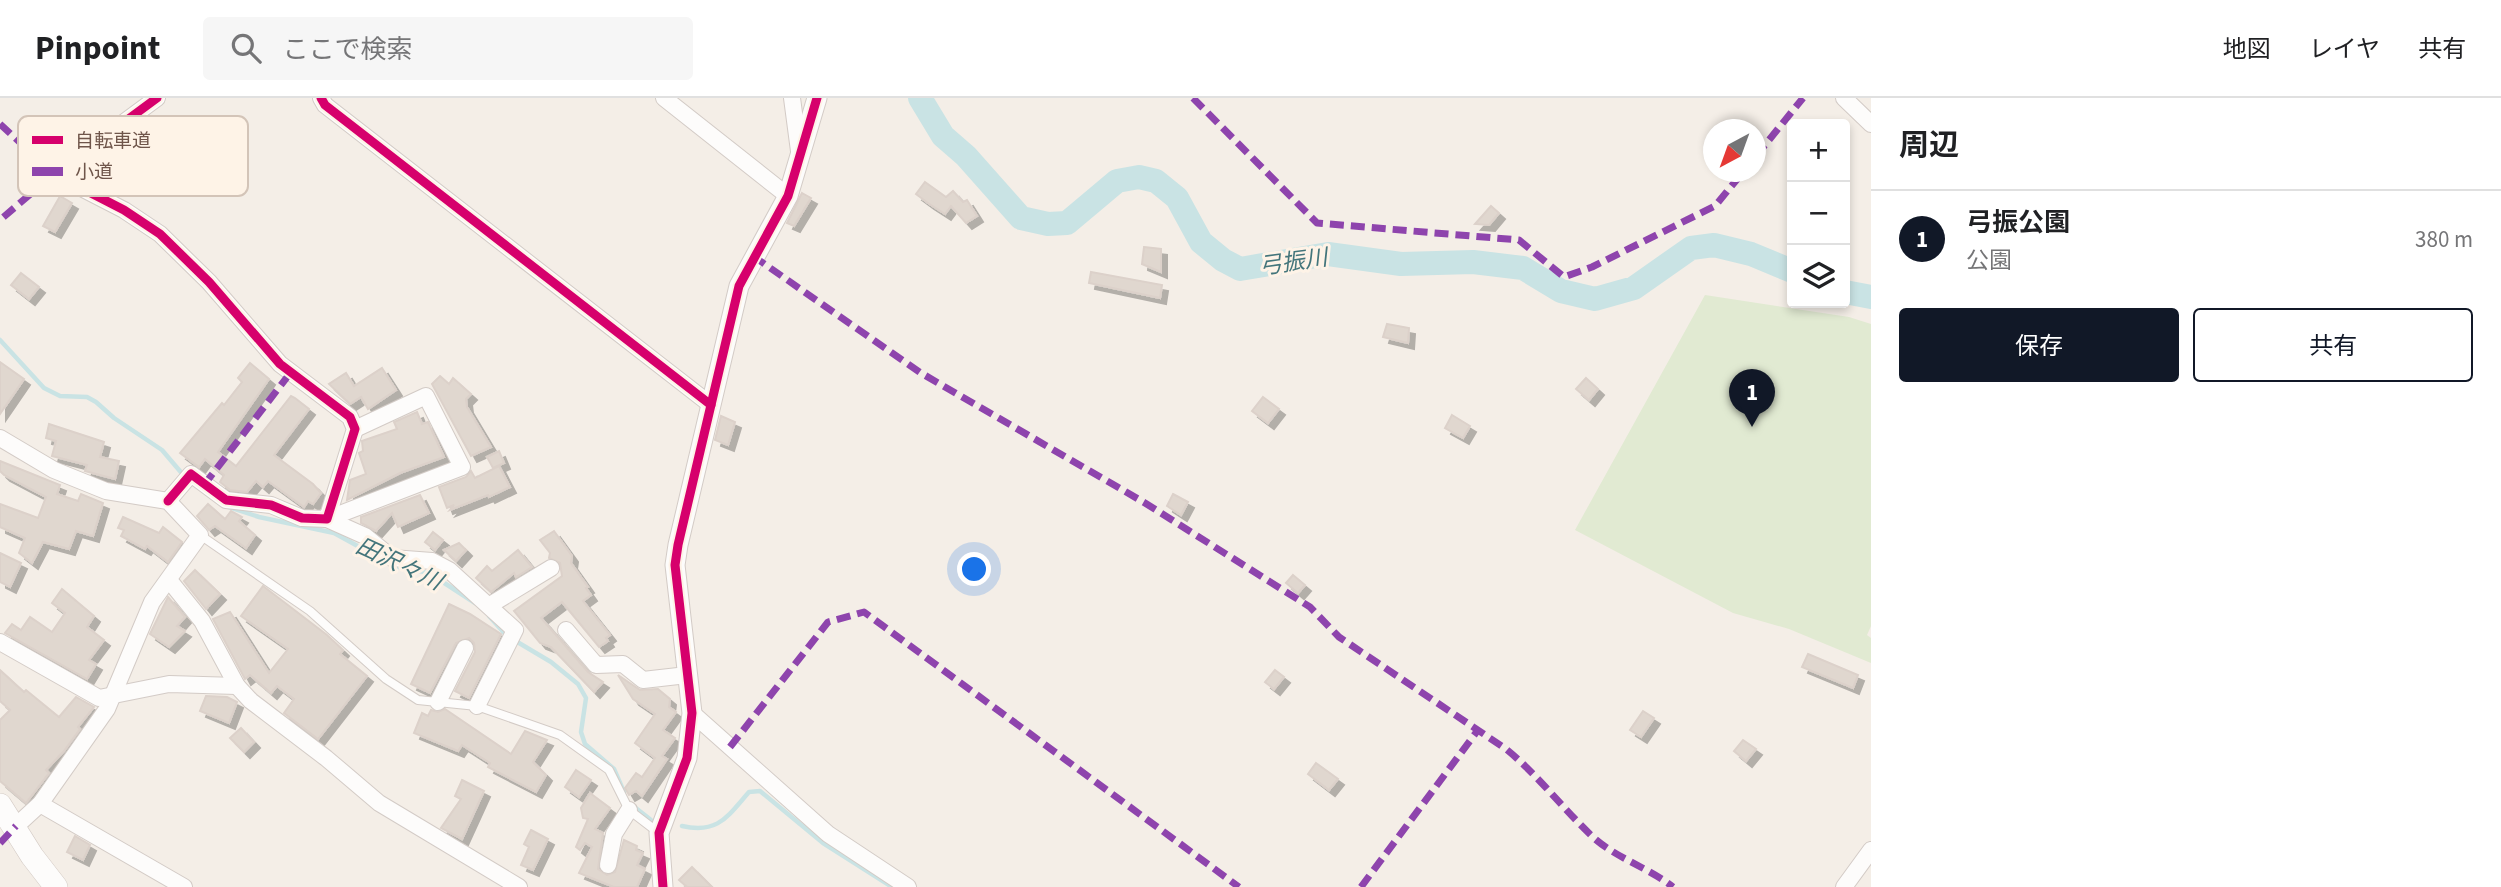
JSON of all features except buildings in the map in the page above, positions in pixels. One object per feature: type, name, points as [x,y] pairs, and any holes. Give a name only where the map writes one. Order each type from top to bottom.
[{"type":"main road","points":[[0,805],[55,887]]},
{"type":"street","points":[[133,116],[157,98]]},
{"type":"street","points":[[321,98],[325,104],[711,405]]},
{"type":"street","points":[[664,98],[788,196]]},
{"type":"street","points":[[792,98],[800,154]]},
{"type":"street","points":[[663,887],[659,833],[687,758],[692,713],[675,565],[740,285],[788,196],[817,98]]},
{"type":"street","points":[[1844,98],[1871,124]]},
{"type":"street","points":[[97,196],[160,234],[209,282],[280,364],[350,417],[355,429],[327,519]]},
{"type":"street","points":[[327,519],[462,467],[426,396],[355,429]]},
{"type":"street","points":[[0,438],[54,470],[106,491],[168,500],[200,536],[152,603],[107,709],[40,804],[16,826]]},
{"type":"street","points":[[168,500],[186,480],[226,500],[271,505],[302,518],[327,519],[365,536],[392,558],[432,561],[449,570],[490,605],[515,631],[477,706]]},
{"type":"street","points":[[490,605],[551,568]]},
{"type":"street","points":[[169,580],[202,621],[237,686],[251,701],[326,758],[379,803],[519,887]]},
{"type":"street","points":[[566,630],[596,664],[623,664],[643,680],[687,675]]},
{"type":"street","points":[[0,642],[99,698],[169,684],[237,686]]},
{"type":"street","points":[[438,702],[465,648]]},
{"type":"street","points":[[692,713],[828,834],[908,887]]},
{"type":"street","points":[[40,804],[184,887]]},
{"type":"street","points":[[608,865],[614,834],[629,810]]},
{"type":"street","points":[[1844,887],[1871,850]]},
{"type":"lane","points":[[200,536],[310,611],[386,679],[418,700],[477,706],[560,735],[609,770],[629,810],[659,833]]},
{"type":"green space","points":[[1705,295],[1849,317],[1871,324],[1871,626],[1867,635],[1871,638],[1871,663],[1789,629],[1733,613],[1575,530]]},
{"type":"waterway","name":"弓振川","points":[[920,98],[943,136],[966,156],[1021,218],[1048,224],[1067,223],[1117,181],[1139,177],[1156,181],[1177,198],[1201,242],[1223,260],[1240,269],[1328,254],[1401,264],[1473,262],[1523,268],[1561,291],[1595,299],[1634,288],[1691,248],[1714,245],[1751,254],[1787,269]]},
{"type":"waterway","name":"弓振川","points":[[1850,293],[1871,297]]},
{"type":"waterway","name":"田沢々川","points":[[0,340],[44,388],[60,396],[87,397],[96,402],[114,418],[162,450],[185,477]]},
{"type":"waterway","name":"田沢々川","points":[[226,506],[259,517],[334,533],[394,566],[429,573],[475,603]]},
{"type":"waterway","name":"田沢々川","points":[[489,616],[506,635]]},
{"type":"waterway","name":"田沢々川","points":[[514,640],[551,662],[578,684],[586,698],[581,732],[585,744],[614,769],[624,792]]},
{"type":"waterway","name":"田沢々川","points":[[682,826],[705,828],[713,825],[728,816],[749,792],[760,791],[823,843],[892,887]]},
{"type":"waterway","name":"田沢々川","points":[[632,805],[651,820]]},
{"type":"marked path","points":[[1193,98],[1317,223],[1519,240],[1564,277],[1592,267],[1715,206],[1735,182]]},
{"type":"marked path","points":[[1766,144],[1803,98]]},
{"type":"marked path","points":[[0,124],[18,141]]},
{"type":"marked path","points":[[0,220],[28,196]]},
{"type":"marked path","points":[[753,256],[921,373],[1145,503],[1310,607],[1339,637],[1506,749],[1603,845],[1673,887]]},
{"type":"marked path","points":[[204,485],[291,372]]},
{"type":"marked path","points":[[730,747],[828,622],[864,612],[1239,887]]},
{"type":"marked path","points":[[1361,887],[1478,730]]},
{"type":"marked path","points":[[0,843],[16,826]]},
{"type":"cycle path","points":[[133,116],[157,98]]},
{"type":"cycle path","points":[[321,98],[325,105],[711,405]]},
{"type":"cycle path","points":[[663,887],[659,833],[687,758],[692,713],[675,565],[678,545],[739,286],[788,196],[817,98]]},
{"type":"cycle path","points":[[97,196],[160,234],[209,282],[280,364],[350,417],[355,429],[327,519],[302,518],[271,505],[226,500],[191,474],[168,501]]},
{"type":"place","name":"弓振公園","points":[[1752,427]]}]
